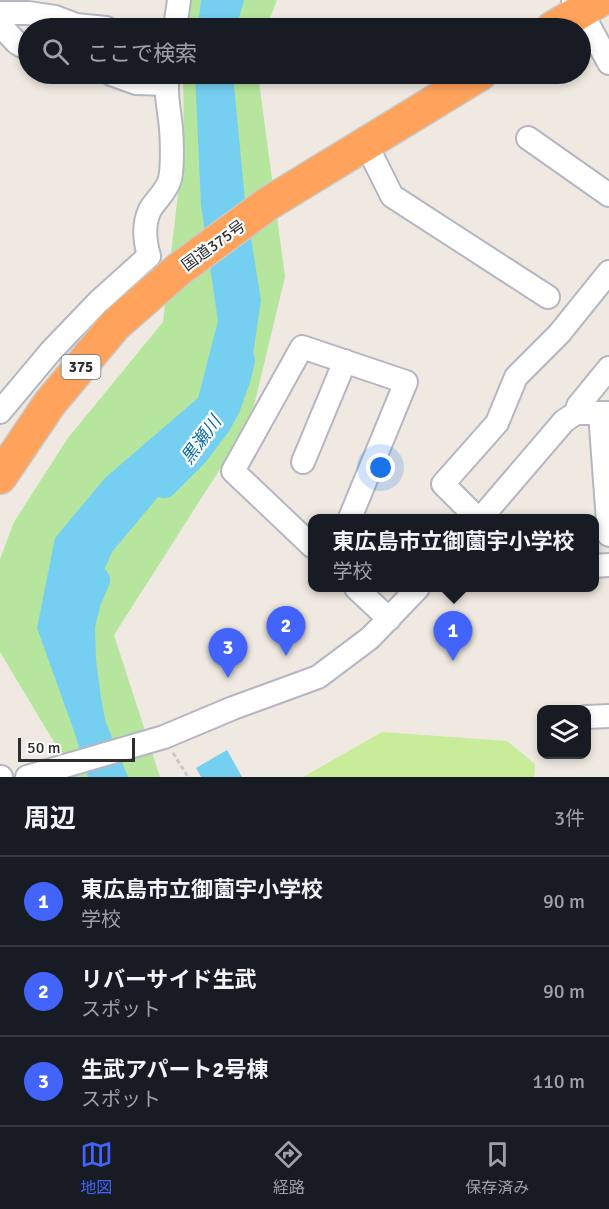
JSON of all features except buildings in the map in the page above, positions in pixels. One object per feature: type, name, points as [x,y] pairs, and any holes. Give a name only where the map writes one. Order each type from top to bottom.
[{"type":"highway","points":[[566,18],[584,4]]},
{"type":"highway","name":"国道375号","points":[[0,477],[107,314],[178,270],[269,203],[464,84]]},
{"type":"street","points":[[176,18],[179,0]]},
{"type":"street","points":[[584,4],[590,18]]},
{"type":"street","points":[[0,13],[28,13],[56,18]]},
{"type":"street","points":[[591,21],[609,63]]},
{"type":"street","points":[[0,26],[18,44]]},
{"type":"street","points":[[0,412],[51,351],[107,314],[149,256],[146,230],[150,210],[162,196],[170,180],[171,123],[167,84]]},
{"type":"street","points":[[528,138],[609,195]]},
{"type":"street","points":[[366,144],[392,196],[548,297]]},
{"type":"street","points":[[474,514],[443,484],[497,423],[516,377],[559,334],[609,272]]},
{"type":"street","points":[[308,542],[232,471],[302,346],[406,382],[352,514]]},
{"type":"street","points":[[303,462],[345,361]]},
{"type":"street","points":[[576,413],[578,406],[609,368]]},
{"type":"street","points":[[483,514],[564,421],[576,413],[605,413],[609,535]]},
{"type":"street","points":[[360,592],[389,619]]},
{"type":"street","points":[[34,775],[164,736],[318,677],[370,639],[414,592]]},
{"type":"street","points":[[591,717],[609,716]]},
{"type":"path","points":[[164,736],[188,777]]},
{"type":"green space","points":[[187,0],[277,0],[270,18],[186,18]]},
{"type":"green space","points":[[183,84],[259,84],[285,277],[250,422],[114,635],[160,777],[71,777],[54,742],[0,652],[0,559],[14,522],[68,438],[163,322],[184,143]]},
{"type":"green space","points":[[382,732],[507,741],[535,764],[534,777],[303,777]]},
{"type":"water","points":[[201,0],[244,0],[239,18],[199,18]]},
{"type":"water","points":[[195,84],[234,84],[245,201],[261,300],[252,361],[198,449],[112,552],[73,641],[128,777],[88,777],[37,628],[55,538],[105,478],[198,398],[218,321],[201,205]]},
{"type":"water","points":[[227,750],[242,777],[201,777],[196,768]]},
{"type":"waterway","name":"黒瀬川","points":[[164,484],[195,453],[217,424],[226,408],[241,360]]},
{"type":"waterway","name":"黒瀬川","points":[[96,580],[87,601],[81,626],[82,660],[92,726],[109,777]]},
{"type":"place","name":"リバーサイド生武","points":[[286,656]]},
{"type":"place","name":"東広島市立御薗宇小学校","points":[[453,661]]},
{"type":"place","name":"生武アパート2号棟","points":[[228,678]]}]
